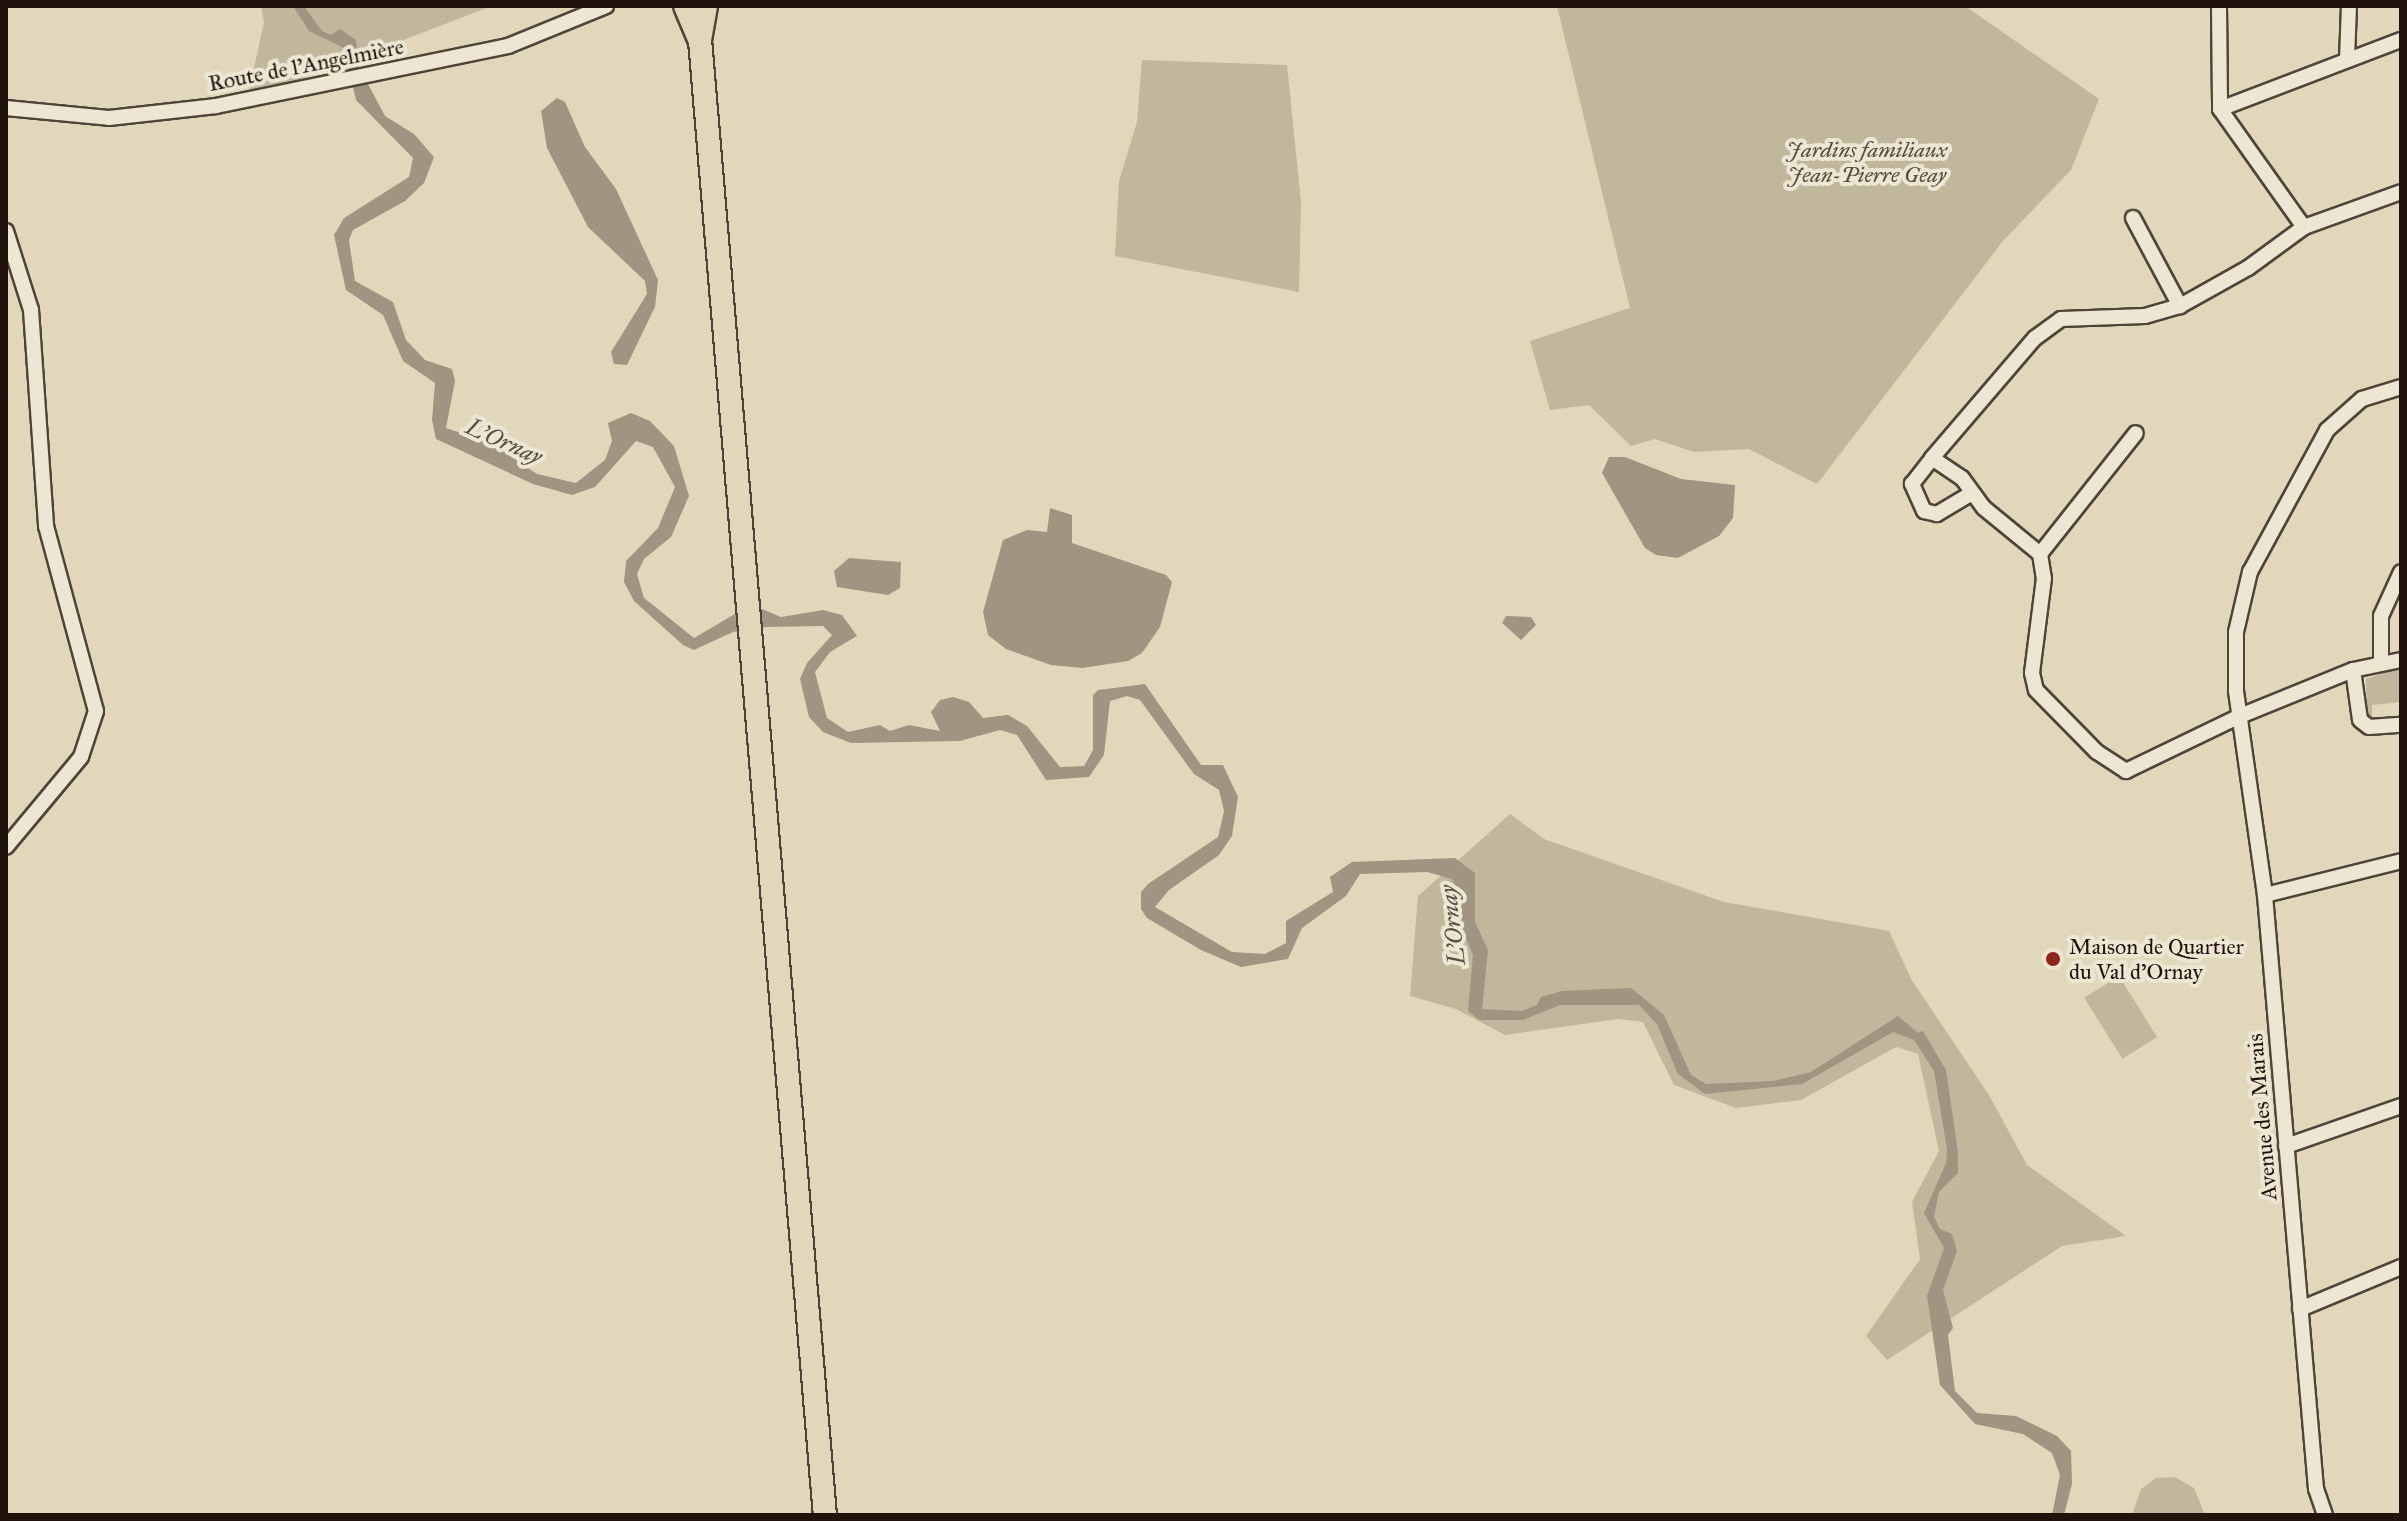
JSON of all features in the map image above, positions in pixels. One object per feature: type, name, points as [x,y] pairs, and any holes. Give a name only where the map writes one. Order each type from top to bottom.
[{"type":"main road","points":[[685,6],[700,40]]},
{"type":"main road","points":[[706,6],[700,40],[825,1515]]},
{"type":"street","name":"Route de l'Angelmière","points":[[6,108],[109,118],[216,106],[508,46],[606,6]]},
{"type":"street","points":[[2219,6],[2220,109],[2304,227]]},
{"type":"street","points":[[2347,60],[2349,6]]},
{"type":"street","points":[[2220,109],[2401,40]]},
{"type":"street","points":[[1972,493],[1947,512],[1924,511],[1912,484],[2035,338],[2061,319],[2145,316],[2180,306],[2248,268],[2304,227],[2401,192]]},
{"type":"street","points":[[2133,218],[2180,306]]},
{"type":"street","points":[[6,231],[31,310],[46,526],[96,711],[81,757],[6,847]]},
{"type":"street","name":"Avenue des Marais","points":[[2325,1515],[2316,1489],[2265,895],[2240,716],[2236,632],[2250,572],[2327,430],[2362,399],[2401,387]]},
{"type":"street","points":[[2040,554],[2136,433]]},
{"type":"street","points":[[1932,458],[1962,478],[1972,493],[2040,554],[2044,578],[2032,673],[2036,690],[2097,752],[2126,771],[2240,716],[2353,670],[2401,660]]},
{"type":"street","points":[[2381,663],[2381,616],[2401,572]]},
{"type":"street","points":[[2353,670],[2360,720],[2369,727],[2401,725]]},
{"type":"street","points":[[2265,895],[2401,861]]},
{"type":"street","points":[[2286,1146],[2401,1106]]},
{"type":"street","points":[[2300,1309],[2401,1267]]},
{"type":"green space","points":[[261,6],[492,6],[247,100],[264,22]]},
{"type":"green space","name":"Jardins familiaux Jean-Pierre Geay","points":[[1557,6],[1965,6],[2099,99],[2071,170],[2003,241],[1817,484],[1749,449],[1694,452],[1655,439],[1631,446],[1589,405],[1550,410],[1530,341],[1630,308]]},
{"type":"green space","points":[[1142,60],[1287,65],[1301,202],[1299,292],[1115,256],[1119,181],[1137,122]]},
{"type":"green space","points":[[2401,667],[2401,702],[2372,705],[2372,718],[2367,713],[2366,679]]},
{"type":"green space","points":[[1510,814],[1544,839],[1724,902],[1889,931],[1911,979],[1989,1095],[2027,1165],[2126,1236],[2062,1246],[1887,1360],[1866,1336],[1920,1259],[1912,1202],[1939,1151],[1918,1054],[1896,1047],[1801,1100],[1736,1108],[1674,1085],[1643,1022],[1618,1019],[1505,1035],[1456,1009],[1410,996],[1418,896]]},
{"type":"green space","points":[[2119,976],[2157,1037],[2122,1059],[2084,998]]},
{"type":"green space","points":[[2175,1477],[2194,1488],[2205,1515],[2132,1515],[2141,1489],[2156,1478]]},
{"type":"shaded area","points":[[293,6],[304,6],[322,31],[331,35],[340,29],[356,40],[359,67],[385,116],[414,134],[434,157],[424,183],[405,201],[353,230],[349,240],[355,281],[393,302],[406,340],[425,360],[452,369],[455,381],[446,428],[491,443],[537,474],[576,483],[605,460],[612,441],[608,423],[631,413],[650,421],[674,446],[689,496],[671,537],[644,559],[637,574],[644,598],[694,638],[733,615],[762,609],[781,617],[823,610],[842,615],[857,636],[830,652],[815,672],[827,718],[848,732],[880,725],[890,731],[909,725],[940,731],[931,712],[940,700],[953,697],[969,702],[983,718],[1008,715],[1027,726],[1060,767],[1084,766],[1093,750],[1093,695],[1098,690],[1145,684],[1201,765],[1223,765],[1238,797],[1232,836],[1219,855],[1169,890],[1155,907],[1232,952],[1265,954],[1286,943],[1286,921],[1333,892],[1330,877],[1352,862],[1455,858],[1475,873],[1475,922],[1488,950],[1482,1009],[1521,1011],[1537,1005],[1541,997],[1562,991],[1631,988],[1664,1015],[1691,1075],[1706,1084],[1773,1081],[1811,1072],[1898,1016],[1918,1033],[1923,1031],[1946,1070],[1958,1152],[1958,1173],[1939,1192],[1934,1217],[1940,1229],[1952,1234],[1957,1251],[1943,1290],[1953,1328],[1948,1335],[1955,1391],[1977,1413],[2016,1416],[2057,1436],[2071,1451],[2072,1484],[2064,1515],[2052,1515],[2060,1475],[2052,1453],[2023,1434],[1975,1424],[1940,1385],[1927,1296],[1944,1248],[1924,1213],[1946,1163],[1947,1149],[1934,1071],[1914,1040],[1893,1032],[1802,1084],[1705,1094],[1678,1074],[1657,1024],[1639,1005],[1560,1005],[1523,1020],[1479,1020],[1468,1011],[1473,955],[1458,920],[1461,898],[1452,879],[1427,872],[1360,874],[1346,896],[1302,928],[1288,959],[1241,967],[1201,950],[1147,918],[1141,909],[1141,892],[1148,884],[1218,837],[1224,811],[1219,790],[1194,774],[1140,700],[1127,696],[1110,701],[1104,755],[1089,777],[1046,780],[1017,735],[1000,730],[960,741],[851,743],[823,732],[809,717],[800,679],[807,663],[832,635],[823,626],[766,627],[733,632],[694,650],[683,645],[634,601],[624,582],[626,561],[658,528],[675,487],[653,447],[636,441],[595,487],[572,495],[533,484],[436,439],[432,420],[435,383],[403,361],[383,315],[346,290],[334,235],[344,218],[409,177],[413,158],[356,100],[344,48],[309,31]]},
{"type":"shaded area","points":[[557,98],[565,102],[585,147],[616,189],[658,280],[655,307],[627,365],[614,364],[611,352],[647,294],[645,281],[588,227],[547,148],[541,111]]},
{"type":"shaded area","points":[[1609,457],[1625,457],[1681,479],[1735,485],[1733,518],[1719,536],[1678,558],[1656,555],[1645,548],[1602,473]]},
{"type":"shaded area","points":[[1050,508],[1072,515],[1072,543],[1166,575],[1172,582],[1160,627],[1142,653],[1128,661],[1082,668],[1051,665],[1006,649],[988,635],[983,612],[1003,540],[1027,530],[1047,532]]},
{"type":"shaded area","points":[[849,558],[901,562],[900,588],[888,595],[837,587],[834,571]]},
{"type":"shaded area","points":[[1506,616],[1531,617],[1536,625],[1521,640],[1502,623]]},
{"type":"place","name":"Maison de Quartier du Val d'Ornay","points":[[2053,959]]},
{"type":"water label","name":"L'Ornay","points":[[504,442]]},
{"type":"water label","name":"L'Ornay","points":[[1453,925]]}]
